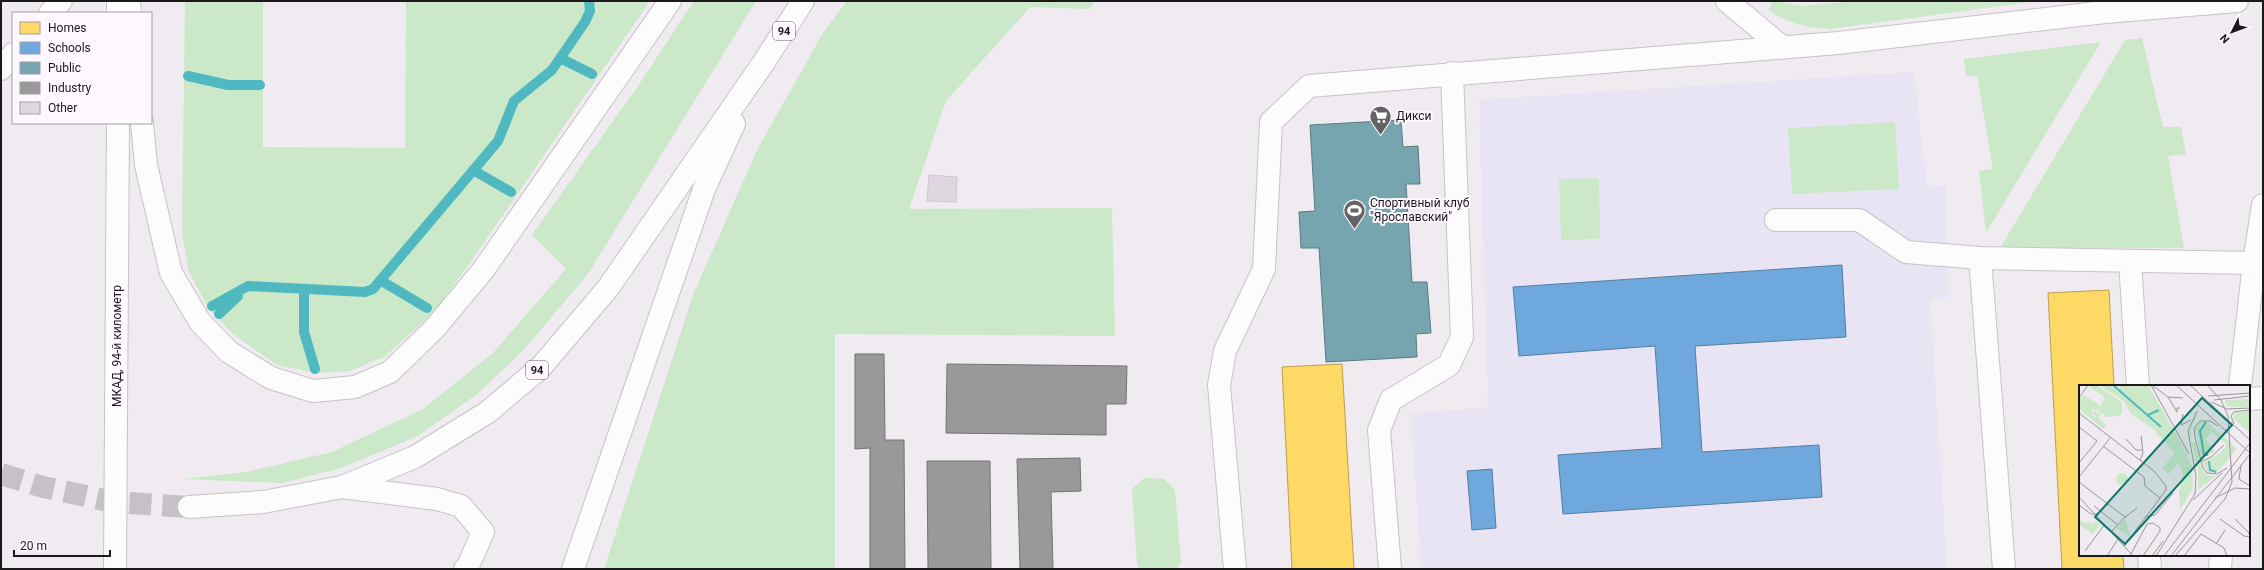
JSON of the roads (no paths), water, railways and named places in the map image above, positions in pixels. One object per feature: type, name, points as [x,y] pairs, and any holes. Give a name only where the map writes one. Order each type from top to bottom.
[{"type":"main road","points":[[51,12],[61,1]]},
{"type":"main road","points":[[118,1],[118,12]]},
{"type":"main road","points":[[129,1],[130,12]]},
{"type":"main road","points":[[142,124],[146,165],[171,273],[200,322],[229,352],[271,378],[313,391],[355,387],[390,372],[435,328],[484,270],[670,1]]},
{"type":"main road","name":"94","points":[[189,507],[264,502],[342,487],[415,458],[488,412],[541,367],[608,288],[764,62],[803,1]]},
{"type":"main road","points":[[1727,1],[1782,47]]},
{"type":"main road","points":[[1234,569],[1219,384],[1225,351],[1264,269],[1271,122],[1309,86],[1452,73],[1782,47],[2105,12],[2236,1]]},
{"type":"main road","points":[[1,69],[12,55]]},
{"type":"main road","name":"94","points":[[573,569],[704,189],[764,62]]},
{"type":"main road","points":[[1390,569],[1379,430],[1391,400],[1449,365],[1462,337],[1452,73]]},
{"type":"main road","name":"МКАД, 94-й километр","points":[[115,569],[118,124]]},
{"type":"main road","points":[[2240,385],[2254,264],[2263,205]]},
{"type":"main road","points":[[1776,220],[1858,220],[1906,252],[1980,258],[2254,264]]},
{"type":"main road","points":[[1980,258],[2004,569]]},
{"type":"main road","points":[[2130,261],[2138,385]]},
{"type":"main road","points":[[2250,399],[2263,398]]},
{"type":"main road","points":[[342,487],[437,499],[461,506],[483,532],[468,566],[465,569]]},
{"type":"main road","points":[[2149,556],[2150,569]]},
{"type":"main road","points":[[2220,569],[2221,556]]},
{"type":"waterway","points":[[212,306],[248,286],[365,292],[373,289],[498,141],[514,101],[552,70],[585,22],[590,11],[589,1]]},
{"type":"waterway","points":[[560,58],[592,74]]},
{"type":"waterway","points":[[188,76],[228,85],[260,85]]},
{"type":"waterway","points":[[473,170],[511,192]]},
{"type":"waterway","points":[[380,280],[427,308]]},
{"type":"waterway","points":[[304,290],[304,332],[315,369]]},
{"type":"waterway","points":[[219,314],[238,296]]},
{"type":"tunnel","points":[[1,474],[43,487],[114,502],[189,507]]},
{"type":"place","name":"Дикси","points":[[1380,136]]},
{"type":"place","name":"Спортивный клуб \"Ярославский\"","points":[[1355,230]]}]
